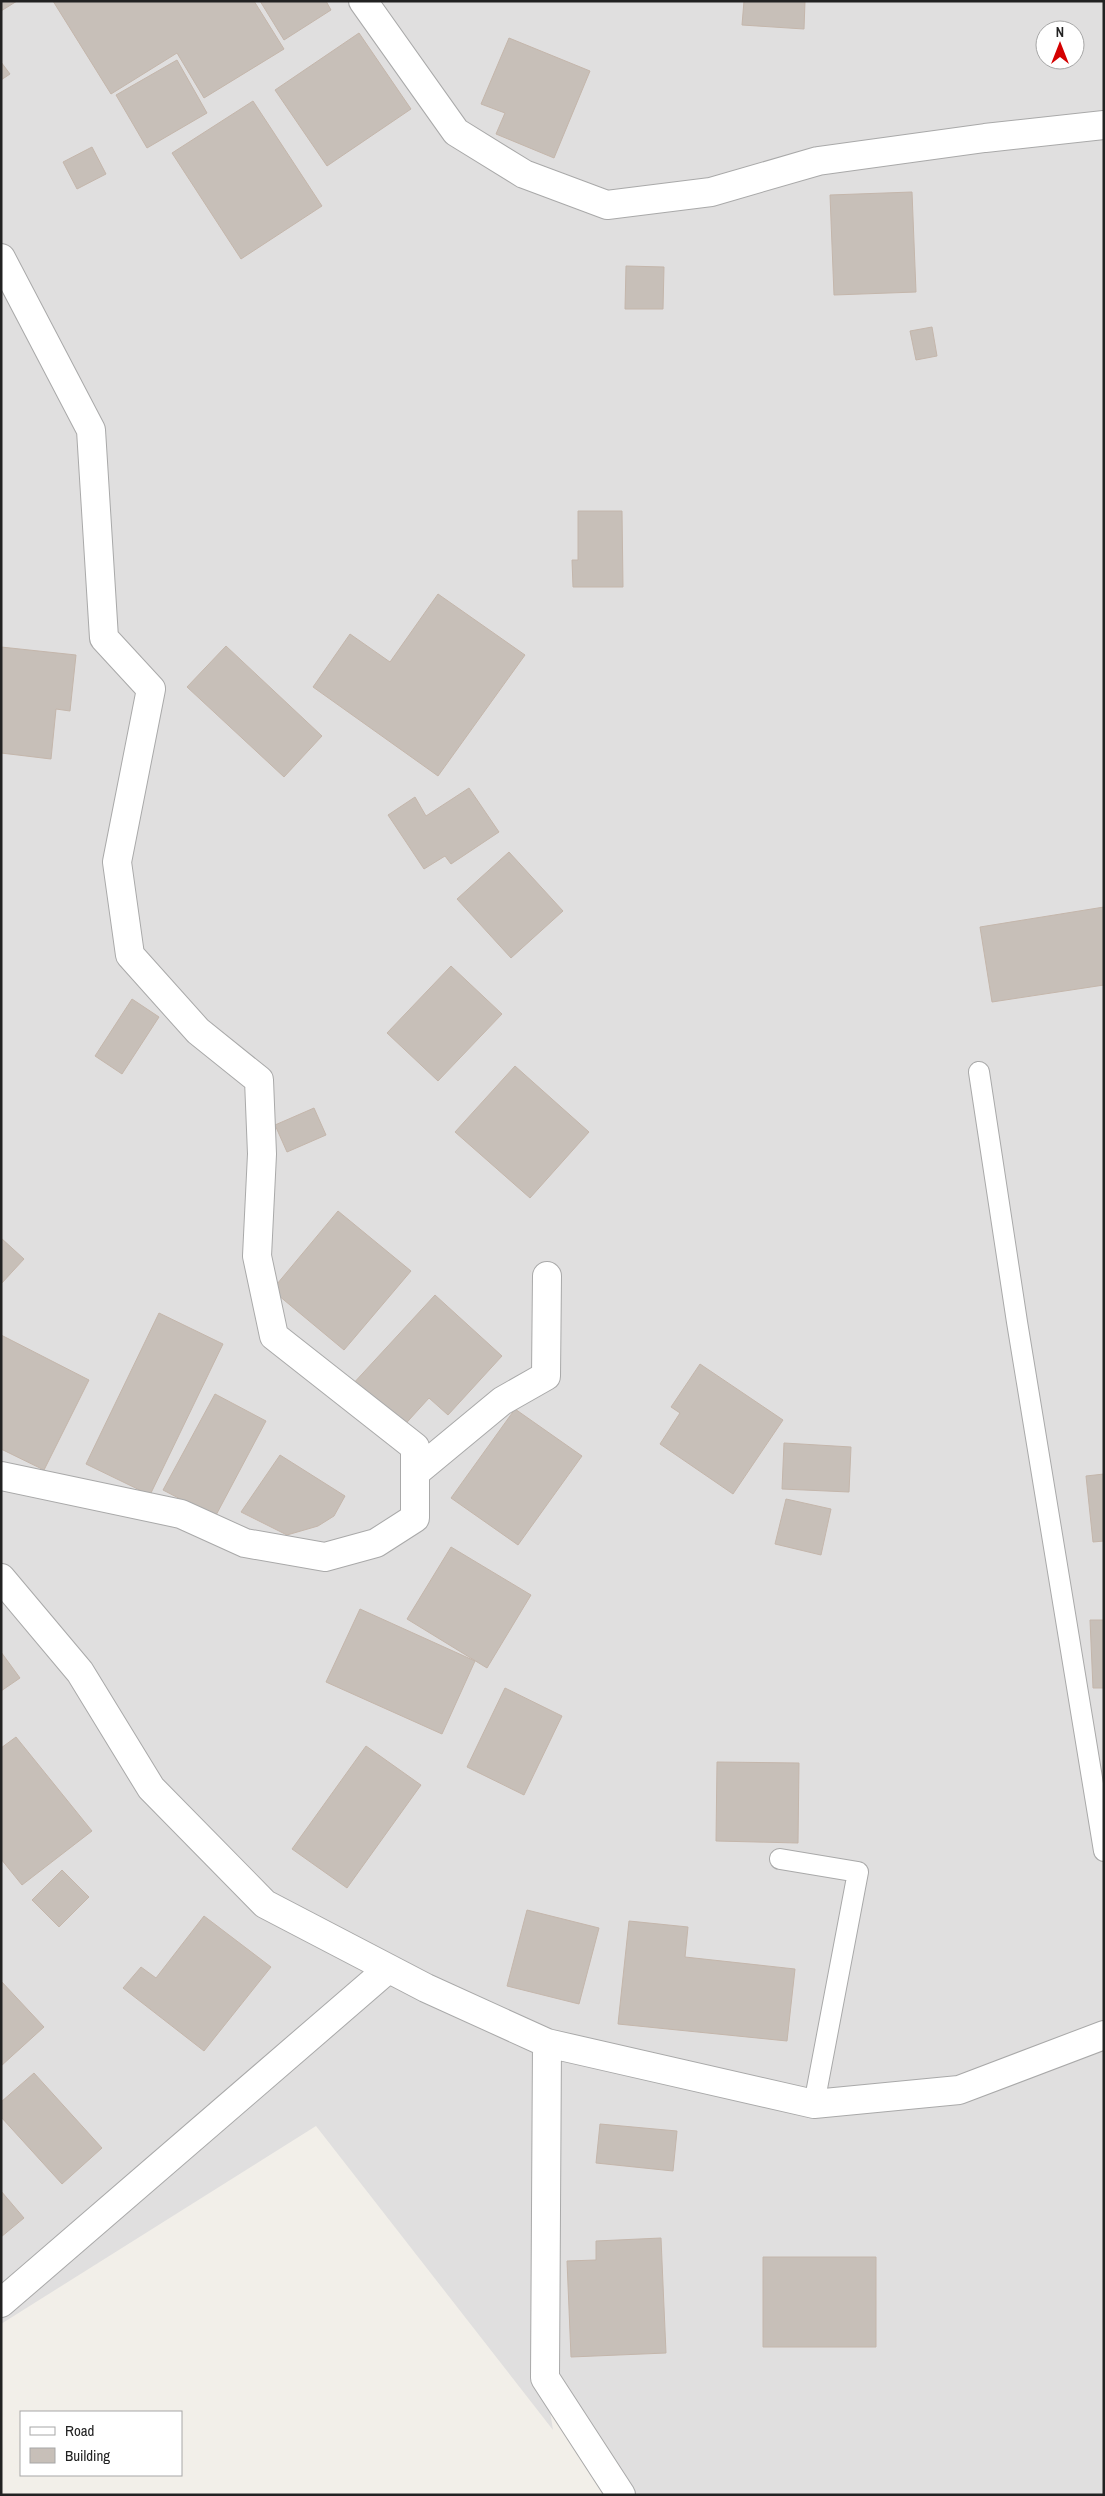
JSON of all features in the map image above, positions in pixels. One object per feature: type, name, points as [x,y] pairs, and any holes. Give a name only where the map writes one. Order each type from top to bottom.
[{"type":"street","points":[[364,1],[456,132],[524,174],[607,205],[711,192],[818,162],[985,138],[1104,126]]},
{"type":"street","points":[[1,258],[91,430],[104,638],[151,689],[117,862],[130,955],[198,1031],[259,1080],[262,1154],[257,1256],[274,1336],[414,1446],[414,1518],[376,1543],[325,1556],[245,1543],[181,1514],[1,1476]]},
{"type":"street","points":[[414,1473],[502,1401],[546,1376],[546,1276]]},
{"type":"street","points":[[1,1578],[80,1672],[151,1788],[265,1904],[388,1969],[546,2043],[814,2104],[959,2090],[1104,2035]]},
{"type":"street","points":[[1,2303],[388,1969]]},
{"type":"street","points":[[546,2043],[545,2378],[621,2495]]},
{"type":"lane","points":[[979,1072],[1017,1322],[1104,1852]]},
{"type":"lane","points":[[780,1859],[858,1872],[814,2104]]},
{"type":"shaded area","points":[[1,1],[1104,1],[1104,2495],[620,2495],[545,2380],[553,2430],[316,2126],[1,2324]]},
{"type":"building","points":[[1,1],[17,1],[1,11]]},
{"type":"building","points":[[53,1],[254,1],[284,49],[204,98],[177,53],[111,94]]},
{"type":"building","points":[[260,1],[326,1],[331,10],[284,40]]},
{"type":"building","points":[[744,1],[805,1],[804,29],[742,25]]},
{"type":"building","points":[[359,33],[411,109],[327,166],[275,90]]},
{"type":"building","points":[[509,38],[590,71],[554,158],[496,134],[505,113],[481,104]]},
{"type":"building","points":[[177,60],[207,113],[147,148],[116,95]]},
{"type":"building","points":[[1,62],[10,74],[1,80]]},
{"type":"building","points":[[253,101],[322,206],[241,259],[172,153]]},
{"type":"building","points":[[92,147],[106,174],[77,189],[63,162]]},
{"type":"building","points":[[912,192],[916,292],[834,295],[830,195]]},
{"type":"building","points":[[626,266],[664,267],[663,309],[625,309]]},
{"type":"building","points":[[932,327],[937,356],[916,360],[910,331]]},
{"type":"building","points":[[578,511],[622,511],[623,587],[573,587],[572,560],[578,560]]},
{"type":"building","points":[[438,594],[525,655],[438,776],[313,687],[350,634],[390,662]]},
{"type":"building","points":[[226,646],[322,736],[284,777],[187,687]]},
{"type":"building","points":[[1,647],[76,655],[70,711],[56,709],[51,759],[1,753]]},
{"type":"building","points":[[469,788],[499,832],[451,864],[445,856],[424,869],[388,815],[415,797],[426,816]]},
{"type":"building","points":[[509,852],[563,911],[511,958],[457,899]]},
{"type":"building","points":[[1104,907],[1104,985],[992,1002],[980,927]]},
{"type":"building","points":[[451,966],[502,1014],[438,1081],[387,1033]]},
{"type":"building","points":[[132,999],[159,1017],[122,1074],[95,1056]]},
{"type":"building","points":[[515,1066],[589,1132],[530,1198],[455,1132]]},
{"type":"building","points":[[314,1108],[326,1135],[287,1152],[275,1125]]},
{"type":"building","points":[[338,1211],[411,1271],[344,1350],[272,1290]]},
{"type":"building","points":[[1,1238],[24,1259],[1,1284]]},
{"type":"building","points":[[435,1295],[502,1356],[448,1415],[429,1398],[399,1431],[351,1386]]},
{"type":"building","points":[[159,1313],[223,1344],[150,1495],[86,1464]]},
{"type":"building","points":[[1,1335],[89,1380],[44,1470],[1,1449]]},
{"type":"building","points":[[700,1364],[783,1420],[733,1494],[660,1444],[680,1413],[671,1407]]},
{"type":"building","points":[[215,1394],[266,1421],[215,1517],[163,1490]]},
{"type":"building","points":[[515,1409],[582,1456],[518,1545],[451,1498]]},
{"type":"building","points":[[784,1443],[851,1447],[849,1492],[782,1489]]},
{"type":"building","points":[[280,1455],[345,1496],[334,1516],[318,1526],[287,1535],[241,1512]]},
{"type":"building","points":[[1104,1474],[1104,1541],[1093,1542],[1086,1476]]},
{"type":"building","points":[[786,1499],[831,1509],[821,1555],[775,1544]]},
{"type":"building","points":[[451,1547],[531,1595],[487,1668],[407,1619]]},
{"type":"building","points":[[360,1609],[475,1661],[442,1734],[326,1682]]},
{"type":"building","points":[[1090,1620],[1104,1620],[1104,1688],[1093,1688]]},
{"type":"building","points":[[1,1652],[20,1678],[1,1691]]},
{"type":"building","points":[[505,1688],[562,1716],[524,1795],[467,1767]]},
{"type":"building","points":[[16,1737],[92,1831],[22,1885],[1,1859],[1,1748]]},
{"type":"building","points":[[366,1746],[421,1785],[347,1888],[292,1849]]},
{"type":"building","points":[[717,1762],[799,1763],[798,1843],[716,1841]]},
{"type":"building","points":[[62,1870],[89,1897],[59,1927],[32,1900]]},
{"type":"building","points":[[527,1910],[599,1928],[579,2004],[507,1986]]},
{"type":"building","points":[[204,1916],[271,1967],[204,2051],[123,1988],[141,1967],[156,1978]]},
{"type":"building","points":[[629,1921],[688,1927],[685,1957],[795,1969],[787,2041],[618,2024]]},
{"type":"building","points":[[1,1981],[44,2027],[1,2066]]},
{"type":"building","points":[[34,2073],[102,2148],[62,2184],[1,2117],[1,2102]]},
{"type":"building","points":[[600,2124],[677,2131],[673,2171],[596,2163]]},
{"type":"building","points":[[1,2191],[24,2218],[1,2237]]},
{"type":"building","points":[[661,2238],[666,2353],[571,2357],[567,2261],[596,2260],[596,2241]]},
{"type":"building","points":[[763,2257],[876,2257],[876,2347],[763,2347]]}]
